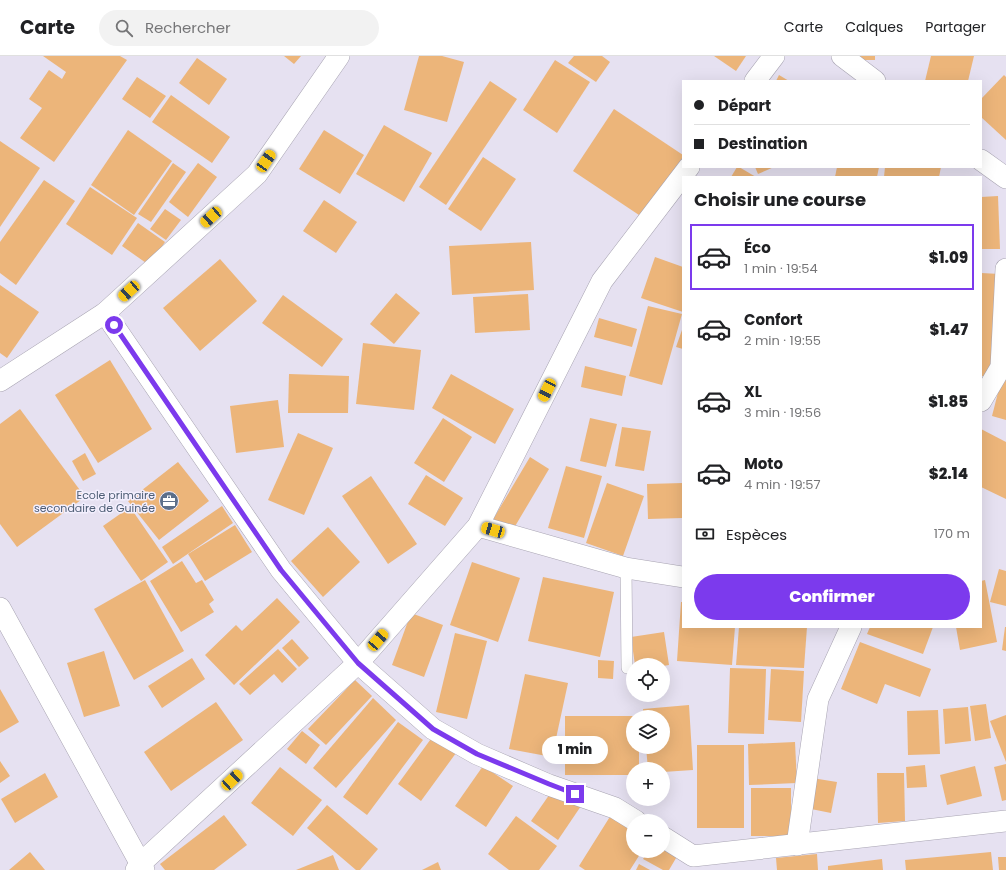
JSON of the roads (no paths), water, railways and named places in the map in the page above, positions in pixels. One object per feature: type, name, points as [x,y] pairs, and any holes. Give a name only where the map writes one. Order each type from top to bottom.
[{"type":"street","points":[[0,381],[105,312],[257,174],[339,56]]},
{"type":"street","points":[[756,80],[774,56]]},
{"type":"street","points":[[842,56],[875,80]]},
{"type":"street","points":[[982,161],[1006,178]]},
{"type":"street","points":[[683,176],[689,168]]},
{"type":"street","points":[[0,608],[140,868],[358,663],[478,526],[602,281],[682,177]]},
{"type":"street","points":[[982,398],[1000,367],[1006,269]]},
{"type":"street","points":[[105,312],[281,570],[358,663],[433,729],[477,754],[549,784],[615,808],[626,815]]},
{"type":"street","points":[[478,526],[626,568],[682,577]]},
{"type":"street","points":[[797,844],[818,699],[851,628]]},
{"type":"street","points":[[670,842],[693,856],[1006,821]]},
{"type":"lane","points":[[626,568],[627,658]]},
{"type":"place","name":"Ecole primaire secondaire de Guinée","points":[[169,501]]}]
